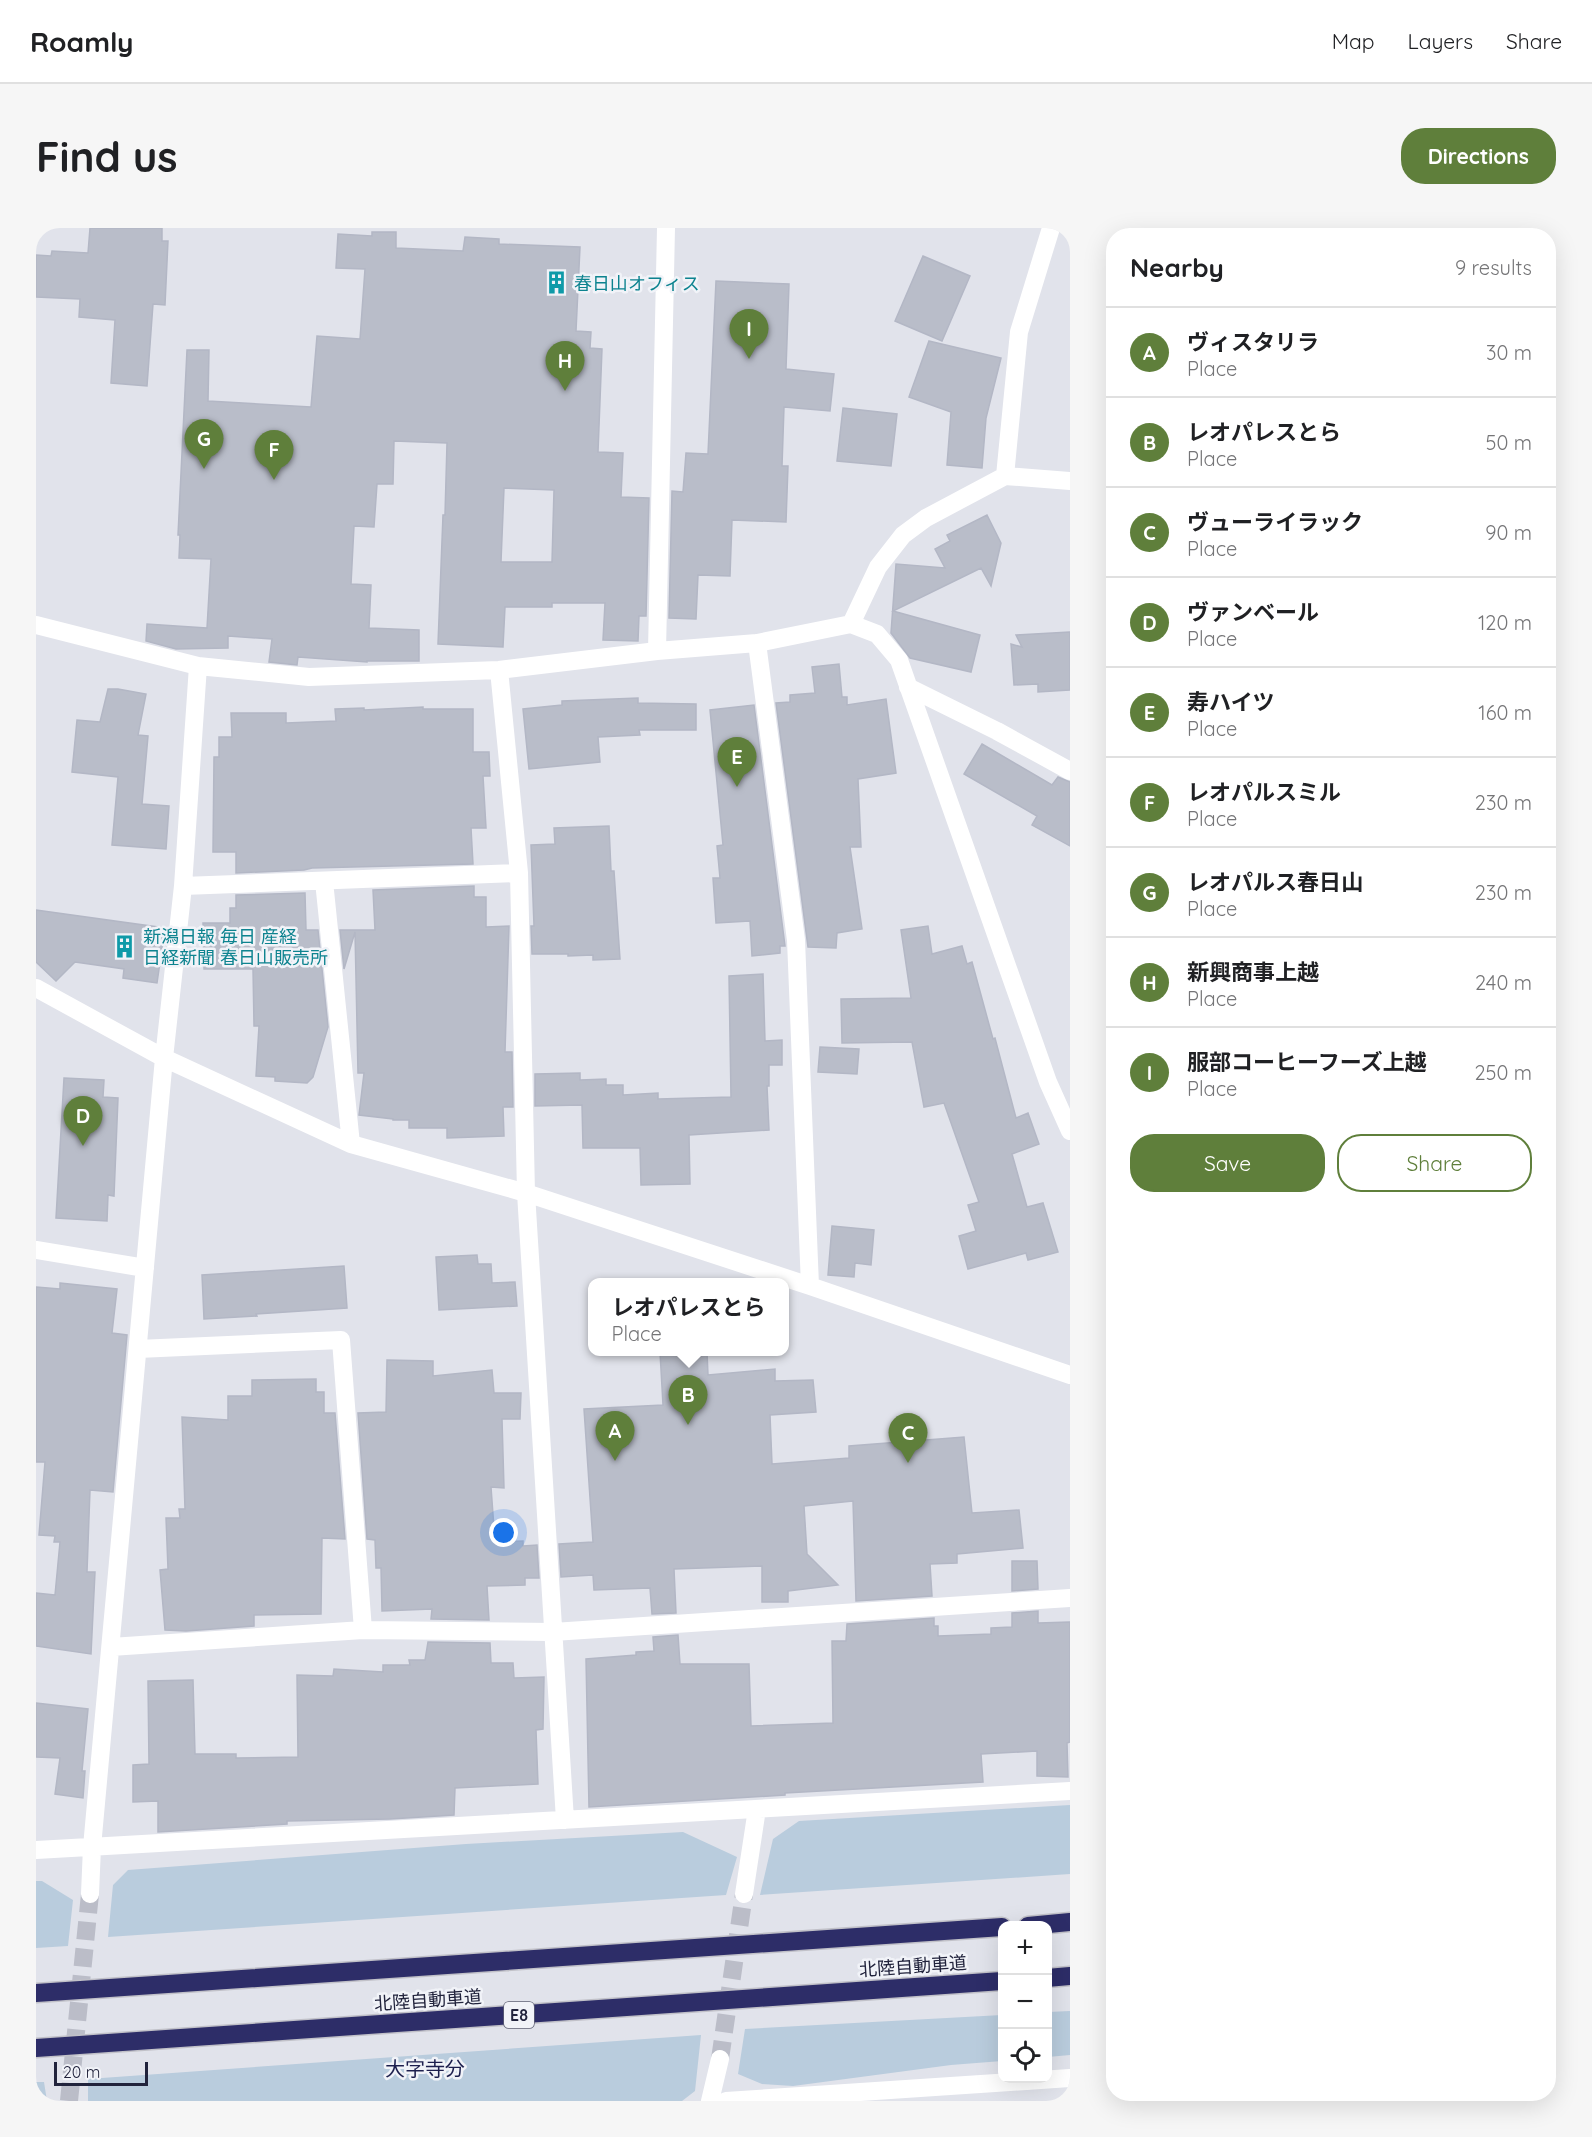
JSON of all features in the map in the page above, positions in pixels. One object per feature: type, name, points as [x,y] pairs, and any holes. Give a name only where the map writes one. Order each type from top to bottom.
[{"type":"highway","points":[[1052,1924],[1070,1923]]},
{"type":"highway","name":"北陸自動車道","points":[[36,1993],[998,1927]]},
{"type":"highway","points":[[1052,1978],[1070,1976]]},
{"type":"highway","name":"北陸自動車道","points":[[36,2048],[998,1981]]},
{"type":"street","points":[[657,651],[666,228]]},
{"type":"street","points":[[1005,476],[1019,332],[1051,228]]},
{"type":"street","points":[[851,624],[878,567],[903,535],[926,518],[1005,476],[1070,481]]},
{"type":"street","points":[[36,625],[198,666],[309,677],[499,670],[657,651],[757,643],[851,624],[877,634],[898,660],[1048,1082],[1070,1131]]},
{"type":"street","points":[[757,643],[796,940],[810,1286]]},
{"type":"street","points":[[90,1894],[92,1847],[164,1058],[183,886],[198,666]]},
{"type":"street","points":[[499,670],[519,873],[526,1193],[565,1820]]},
{"type":"street","points":[[908,687],[997,731],[1070,771]]},
{"type":"street","points":[[183,886],[519,873]]},
{"type":"street","points":[[324,881],[351,1144]]},
{"type":"street","points":[[36,988],[164,1058],[351,1144],[526,1193],[786,1278]]},
{"type":"street","points":[[36,1250],[145,1269]]},
{"type":"street","points":[[789,1279],[1070,1375]]},
{"type":"street","points":[[138,1349],[341,1340],[363,1630]]},
{"type":"street","points":[[111,1647],[363,1630],[553,1632],[1070,1598]]},
{"type":"street","points":[[36,1850],[1070,1791]]},
{"type":"street","points":[[744,1894],[757,1809]]},
{"type":"street","points":[[710,2101],[720,2059]]},
{"type":"street","points":[[726,2101],[1070,2078]]},
{"type":"shaded area","points":[[1070,1805],[1070,1874],[760,1895],[773,1839],[799,1821]]},
{"type":"shaded area","points":[[683,1832],[737,1857],[726,1895],[108,1937],[113,1885],[128,1870],[466,1844]]},
{"type":"shaded area","points":[[36,1881],[42,1881],[73,1900],[68,1946],[36,1948]]},
{"type":"shaded area","points":[[1070,2011],[1070,2055],[1052,2057],[1052,2012]]},
{"type":"shaded area","points":[[998,2015],[998,2061],[951,2065],[793,2086],[762,2084],[738,2074],[745,2029]]},
{"type":"shaded area","points":[[701,2035],[695,2091],[682,2101],[88,2101],[88,2079]]},
{"type":"shaded area","points":[[36,2082],[44,2082],[47,2101],[36,2101]]},
{"type":"building","points":[[90,228],[162,228],[162,241],[168,241],[165,305],[153,304],[147,386],[111,383],[115,320],[79,317],[80,299],[36,297],[36,255],[51,256],[52,251],[88,253]]},
{"type":"building","points":[[372,232],[396,232],[396,248],[463,251],[465,237],[499,239],[499,244],[580,247],[576,331],[591,332],[590,348],[602,349],[598,452],[623,453],[621,497],[649,498],[646,616],[639,616],[638,641],[603,640],[605,603],[552,603],[552,607],[505,607],[503,647],[438,644],[447,443],[394,441],[393,484],[377,484],[374,527],[354,526],[351,584],[371,585],[369,628],[419,630],[419,661],[367,662],[298,657],[297,665],[269,662],[272,639],[228,636],[228,648],[176,649],[146,641],[147,624],[207,628],[211,559],[179,558],[180,535],[178,535],[187,350],[209,350],[208,401],[311,407],[317,336],[360,339],[365,269],[336,268],[338,234],[372,236]],"holes":[[[504,488],[554,490],[552,562],[501,562]]]},
{"type":"building","points":[[923,256],[970,276],[942,341],[895,321]]},
{"type":"building","points":[[716,281],[789,284],[786,369],[834,374],[830,411],[784,407],[782,466],[788,466],[786,522],[732,520],[730,576],[698,575],[696,619],[669,618],[672,491],[683,492],[686,453],[708,454]]},
{"type":"building","points":[[929,341],[1001,358],[986,418],[982,468],[947,465],[951,412],[909,397]]},
{"type":"building","points":[[843,408],[897,414],[891,466],[837,461]]},
{"type":"building","points":[[987,515],[1001,543],[991,586],[981,568],[893,611],[980,635],[971,672],[910,658],[891,633],[896,564],[945,568],[935,549],[950,541],[947,535]]},
{"type":"building","points":[[1070,632],[1070,690],[1038,692],[1038,684],[1014,685],[1011,644],[1022,647],[1016,635]]},
{"type":"building","points":[[839,664],[842,697],[847,697],[847,705],[886,699],[896,773],[858,779],[861,847],[850,847],[862,929],[837,933],[836,948],[808,947],[776,703],[790,702],[790,695],[815,693],[812,667]]},
{"type":"building","points":[[108,689],[146,694],[138,735],[148,736],[142,804],[169,806],[166,849],[112,845],[118,777],[72,772],[77,720],[100,722]]},
{"type":"building","points":[[638,698],[638,703],[696,704],[696,730],[639,730],[640,735],[598,737],[600,762],[529,769],[523,709],[562,705],[562,701]]},
{"type":"building","points":[[754,705],[785,946],[780,946],[780,953],[752,956],[750,921],[716,923],[713,878],[720,878],[717,846],[723,845],[710,710]]},
{"type":"building","points":[[423,707],[423,709],[473,709],[473,752],[489,752],[490,776],[483,776],[486,828],[471,828],[473,864],[312,868],[236,873],[236,852],[213,852],[214,757],[219,757],[219,737],[232,737],[231,713],[286,713],[286,723],[336,721],[335,709]]},
{"type":"building","points":[[982,744],[1052,785],[1058,777],[1070,782],[1070,846],[1032,825],[1037,816],[964,774]]},
{"type":"building","points":[[609,826],[620,959],[593,960],[593,955],[532,954],[531,926],[534,926],[531,845],[555,844],[554,828]]},
{"type":"building","points":[[474,886],[474,897],[486,897],[486,927],[509,926],[505,1052],[512,1052],[513,1107],[503,1107],[504,1136],[447,1138],[447,1128],[409,1128],[409,1120],[359,1115],[364,1073],[358,1073],[355,932],[344,969],[340,930],[375,930],[373,890]]},
{"type":"building","points":[[305,893],[306,930],[318,930],[328,1027],[313,1077],[307,1083],[275,1081],[275,1077],[256,1076],[259,1026],[254,1026],[253,969],[204,969],[203,923],[230,923],[230,908],[236,908],[236,895]]},
{"type":"building","points":[[36,910],[165,928],[157,983],[123,978],[124,969],[75,962],[56,981],[36,962]]},
{"type":"building","points":[[928,926],[932,954],[962,946],[967,964],[972,962],[1016,1118],[1028,1113],[1039,1144],[1012,1154],[1027,1207],[1043,1203],[1058,1252],[1028,1260],[1026,1253],[968,1269],[959,1236],[976,1231],[968,1205],[979,1202],[944,1103],[924,1107],[912,1042],[842,1043],[841,999],[911,998],[901,930]]},
{"type":"building","points":[[763,974],[765,1041],[782,1040],[782,1065],[769,1065],[769,1086],[767,1086],[769,1130],[689,1135],[690,1184],[641,1185],[640,1148],[583,1148],[582,1105],[535,1106],[535,1074],[580,1073],[580,1080],[606,1079],[606,1085],[623,1085],[623,1095],[658,1093],[658,1099],[731,1097],[729,976]]},
{"type":"building","points":[[820,1047],[859,1049],[857,1074],[818,1072]]},
{"type":"building","points":[[64,1078],[104,1080],[103,1097],[118,1098],[114,1196],[108,1195],[107,1221],[56,1218]]},
{"type":"building","points":[[832,1226],[874,1230],[871,1265],[855,1263],[854,1277],[828,1275]]},
{"type":"building","points":[[477,1255],[478,1264],[491,1264],[492,1283],[515,1282],[517,1306],[439,1310],[436,1257]]},
{"type":"building","points":[[344,1266],[347,1308],[204,1319],[202,1275]]},
{"type":"building","points":[[60,1283],[117,1289],[112,1333],[127,1335],[113,1492],[90,1490],[87,1572],[95,1572],[91,1654],[36,1646],[36,1593],[55,1595],[60,1542],[54,1542],[55,1536],[39,1535],[45,1462],[36,1462],[36,1287],[60,1289]]},
{"type":"building","points":[[660,1356],[707,1356],[708,1375],[775,1369],[775,1381],[813,1380],[816,1412],[770,1415],[772,1464],[849,1458],[849,1446],[964,1437],[972,1513],[1019,1510],[1023,1548],[957,1554],[957,1563],[930,1564],[932,1596],[856,1601],[853,1501],[804,1506],[807,1554],[838,1585],[788,1591],[788,1602],[762,1602],[762,1566],[674,1569],[676,1613],[652,1614],[650,1588],[594,1590],[593,1575],[561,1577],[559,1544],[593,1542],[584,1409],[663,1405]]},
{"type":"building","points":[[387,1360],[433,1361],[433,1376],[492,1370],[494,1393],[521,1393],[520,1419],[502,1419],[504,1488],[491,1487],[495,1542],[523,1541],[523,1546],[537,1545],[539,1578],[525,1578],[525,1585],[487,1586],[489,1620],[431,1619],[432,1609],[382,1611],[381,1568],[376,1568],[375,1540],[367,1539],[358,1413],[386,1412]]},
{"type":"building","points":[[316,1379],[316,1392],[324,1392],[324,1413],[335,1413],[345,1539],[322,1538],[321,1614],[254,1615],[254,1626],[186,1631],[165,1630],[160,1570],[168,1569],[166,1518],[180,1518],[179,1509],[185,1509],[182,1417],[228,1420],[228,1396],[252,1396],[252,1380]]},
{"type":"building","points":[[1012,1561],[1037,1561],[1038,1589],[1012,1591]]},
{"type":"building","points":[[1038,1611],[1038,1623],[1070,1622],[1068,1777],[1037,1776],[1037,1751],[981,1754],[983,1782],[589,1807],[586,1659],[636,1655],[636,1652],[654,1651],[653,1637],[678,1635],[680,1664],[749,1664],[751,1726],[833,1723],[832,1641],[846,1641],[847,1624],[934,1618],[934,1626],[938,1626],[938,1636],[991,1634],[991,1628],[1012,1627],[1012,1613]]},
{"type":"building","points":[[428,1642],[490,1643],[491,1663],[513,1663],[514,1678],[544,1677],[543,1729],[536,1730],[538,1784],[455,1788],[454,1815],[287,1821],[287,1824],[158,1832],[158,1801],[133,1802],[133,1765],[149,1764],[148,1681],[193,1680],[195,1754],[236,1754],[236,1758],[298,1757],[297,1675],[333,1676],[334,1669],[383,1672],[383,1665],[410,1665],[409,1660],[425,1660]]},
{"type":"building","points":[[36,1703],[88,1709],[82,1771],[85,1771],[83,1798],[55,1794],[60,1758],[36,1757]]},
{"type":"tunnel","points":[[69,2101],[90,1894]]},
{"type":"tunnel","points":[[720,2059],[744,1894]]},
{"type":"place","name":"春日山オフィス","points":[[556,283]]},
{"type":"place","name":"服部コーヒーフーズ上越","points":[[749,359]]},
{"type":"place","name":"新興商事上越","points":[[565,391]]},
{"type":"place","name":"レオパルス春日山","points":[[204,469]]},
{"type":"place","name":"レオパルスミル","points":[[274,480]]},
{"type":"place","name":"寿ハイツ","points":[[737,787]]},
{"type":"place","name":"新潟日報 毎日 産経 日経新聞 春日山販売所","points":[[125,946]]},
{"type":"place","name":"ヴァンベール","points":[[83,1146]]},
{"type":"place","name":"レオパレスとら","points":[[688,1425]]},
{"type":"place","name":"ヴィスタリラ","points":[[615,1461]]},
{"type":"place","name":"ヴューライラック","points":[[908,1463]]},
{"type":"district","name":"大字寺分","points":[[425,2068]]}]
